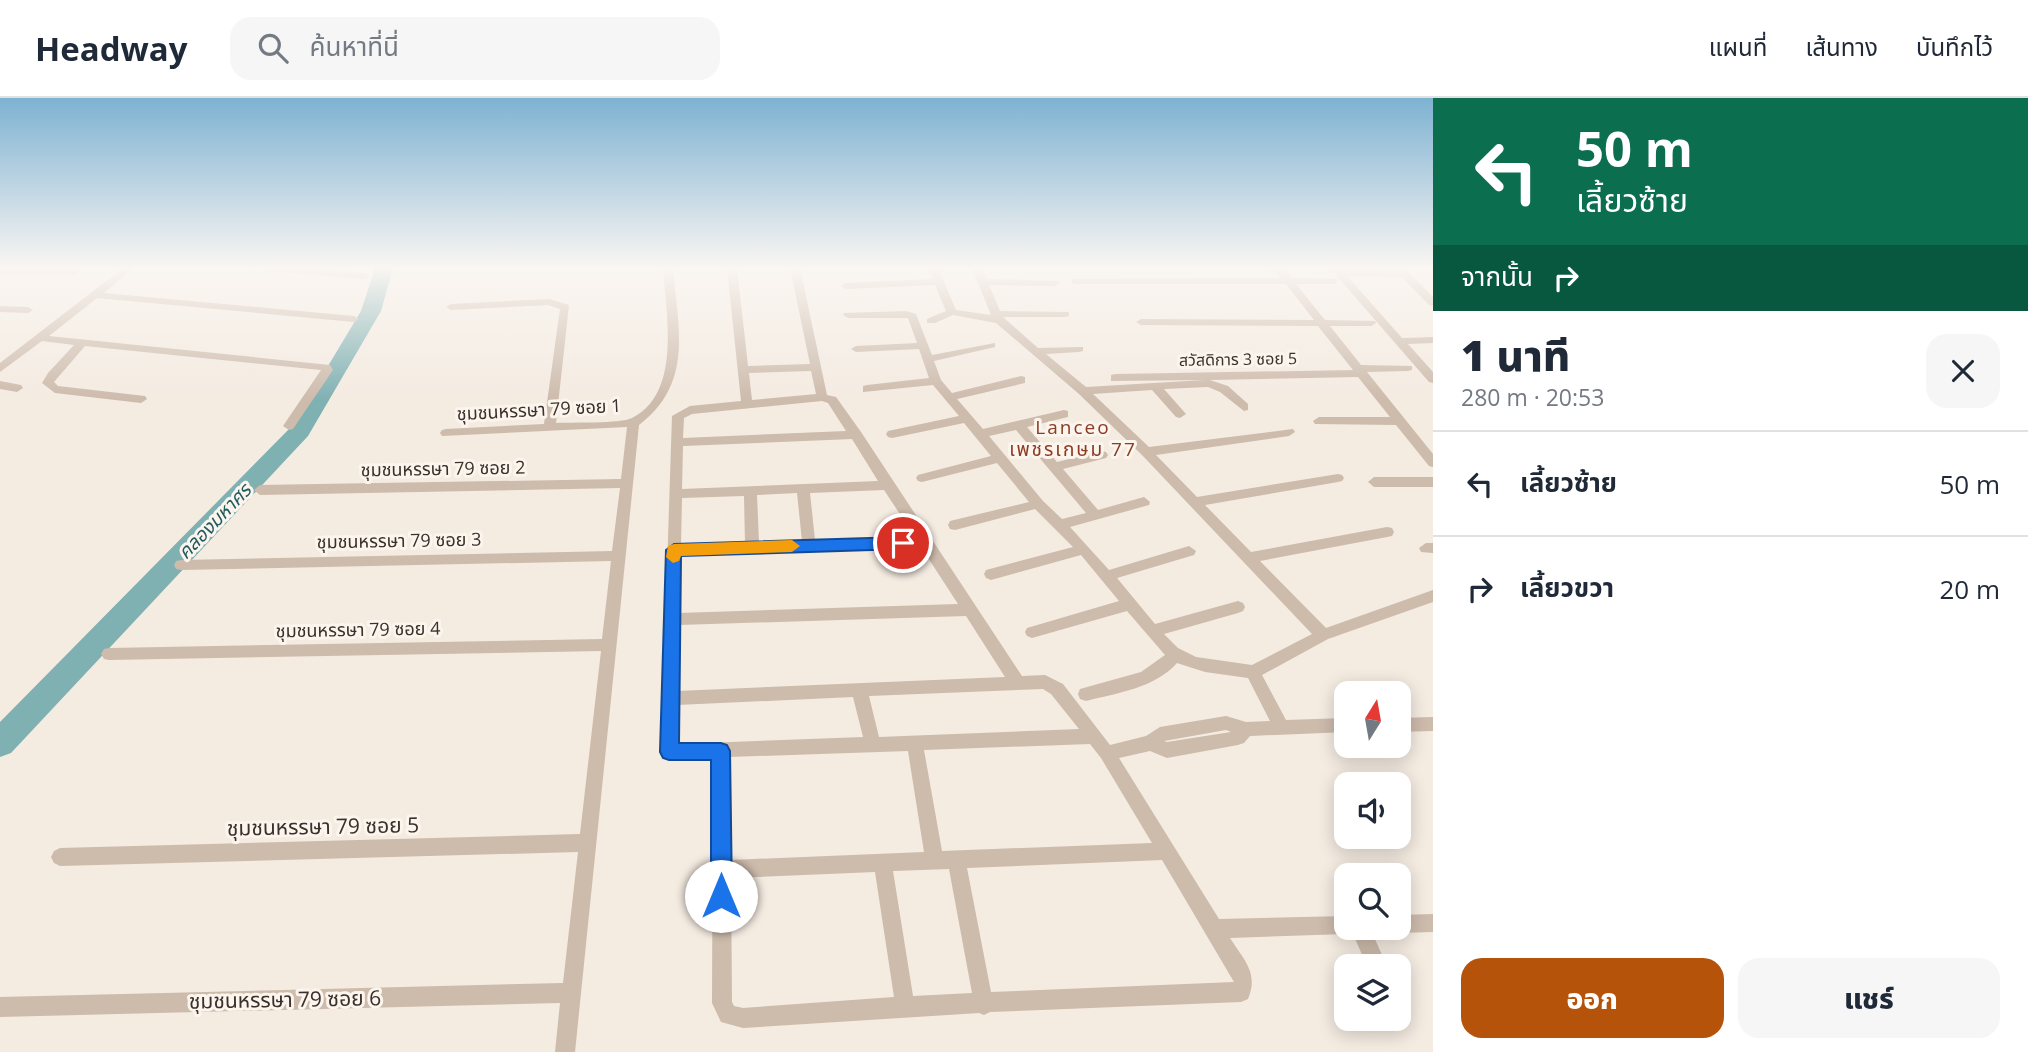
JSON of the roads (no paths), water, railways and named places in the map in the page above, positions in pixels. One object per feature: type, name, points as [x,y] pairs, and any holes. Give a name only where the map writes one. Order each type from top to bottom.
[{"type":"street","points":[[0,369],[71,313]]},
{"type":"street","points":[[284,313],[354,319]]},
{"type":"street","points":[[550,427],[564,313]]},
{"type":"street","points":[[565,1052],[633,423],[649,415],[671,378],[673,367],[670,313]]},
{"type":"street","points":[[737,313],[747,404]]},
{"type":"street","points":[[804,313],[822,397]]},
{"type":"street","points":[[931,321],[951,313]]},
{"type":"street","points":[[957,313],[997,317],[1065,314]]},
{"type":"street","points":[[995,313],[1146,452],[1251,557],[1323,635]]},
{"type":"street","points":[[1315,313],[1433,463]]},
{"type":"street","points":[[1372,313],[1433,379]]},
{"type":"street","points":[[848,315],[909,314],[936,381],[1038,504],[1062,524],[1152,631],[1174,655],[1191,664],[1253,672],[1323,635],[1433,596]]},
{"type":"street","points":[[1140,322],[1371,323]]},
{"type":"street","points":[[39,338],[326,367],[327,370],[289,426]]},
{"type":"street","points":[[1399,341],[1433,340]]},
{"type":"street","points":[[83,342],[51,375],[48,383],[55,388],[141,399]]},
{"type":"street","points":[[856,349],[926,352],[991,345]]},
{"type":"street","points":[[1037,351],[1079,349]]},
{"type":"street","points":[[743,370],[816,367]]},
{"type":"street","name":"สวัสดิการ 3 ซอย 5","points":[[1115,378],[1408,368]]},
{"type":"street","points":[[950,397],[1021,380]]},
{"type":"street","points":[[867,389],[936,381]]},
{"type":"street","points":[[0,385],[17,388]]},
{"type":"street","points":[[1083,391],[1218,385],[1244,407]]},
{"type":"street","points":[[1156,388],[1180,414]]},
{"type":"street","points":[[1017,682],[832,400],[822,397],[747,404],[682,412],[678,416],[669,752],[1094,736]]},
{"type":"street","points":[[981,434],[1064,414]]},
{"type":"street","points":[[892,434],[967,418]]},
{"type":"street","points":[[1319,421],[1401,421]]},
{"type":"street","name":"ชุมชนหรรษา 79 ซอย 1","points":[[446,433],[633,423]]},
{"type":"street","points":[[1019,425],[1095,515]]},
{"type":"street","points":[[1146,452],[1289,432]]},
{"type":"street","points":[[677,442],[857,435]]},
{"type":"street","points":[[1055,467],[1102,455]]},
{"type":"street","points":[[922,478],[1000,458]]},
{"type":"street","points":[[1195,502],[1338,478]]},
{"type":"street","points":[[1374,482],[1433,482]]},
{"type":"street","name":"ชุมชนหรรษา 79 ซอย 2","points":[[260,490],[626,483]]},
{"type":"street","points":[[676,494],[889,485]]},
{"type":"street","points":[[803,489],[809,546]]},
{"type":"street","points":[[750,491],[752,548]]},
{"type":"street","points":[[1062,524],[1144,502]]},
{"type":"street","points":[[955,525],[1038,504]]},
{"type":"street","points":[[1251,557],[1387,532]]},
{"type":"street","points":[[674,550],[926,542]]},
{"type":"street","points":[[991,574],[1084,549]]},
{"type":"street","points":[[1106,576],[1189,551]]},
{"type":"street","name":"ชุมชนหรรษา 79 ซอย 3","points":[[181,565],[618,556]]},
{"type":"street","points":[[1032,632],[1129,604]]},
{"type":"street","points":[[1152,631],[1238,607]]},
{"type":"street","points":[[671,619],[971,610]]},
{"type":"street","name":"ชุมชนหรรษา 79 ซอย 4","points":[[109,654],[608,645]]},
{"type":"street","points":[[1086,694],[1146,678],[1167,666],[1174,655]]},
{"type":"street","points":[[1253,672],[1281,726]]},
{"type":"street","points":[[669,698],[1045,682],[1057,689],[1107,753],[1242,975],[1244,985],[1241,992],[984,1005],[905,1006],[743,1018],[728,1015],[722,1003],[721,751]]},
{"type":"street","points":[[859,689],[873,745]]},
{"type":"street","points":[[1411,725],[1433,724]]},
{"type":"street","points":[[1107,753],[1151,743],[1167,750],[1238,738],[1246,729],[1334,725]]},
{"type":"street","points":[[915,744],[935,861]]},
{"type":"street","name":"ชุมชนหรรษา 79 ซอย 5","points":[[60,856],[587,843]]},
{"type":"street","points":[[721,869],[1167,851]]},
{"type":"street","points":[[956,860],[984,1005]]},
{"type":"street","points":[[883,863],[905,1006]]},
{"type":"street","points":[[1411,923],[1433,922]]},
{"type":"street","points":[[1214,929],[1334,925]]},
{"type":"street","name":"ชุมชนหรรษา 79 ซอย 6","points":[[0,1007],[571,993]]},
{"type":"waterway","name":"คลองมหาศร","points":[[0,743],[300,431],[370,313]]},
{"type":"district","name":"Lanceo เพชรเกษม 77","points":[[1073,438]]}]
